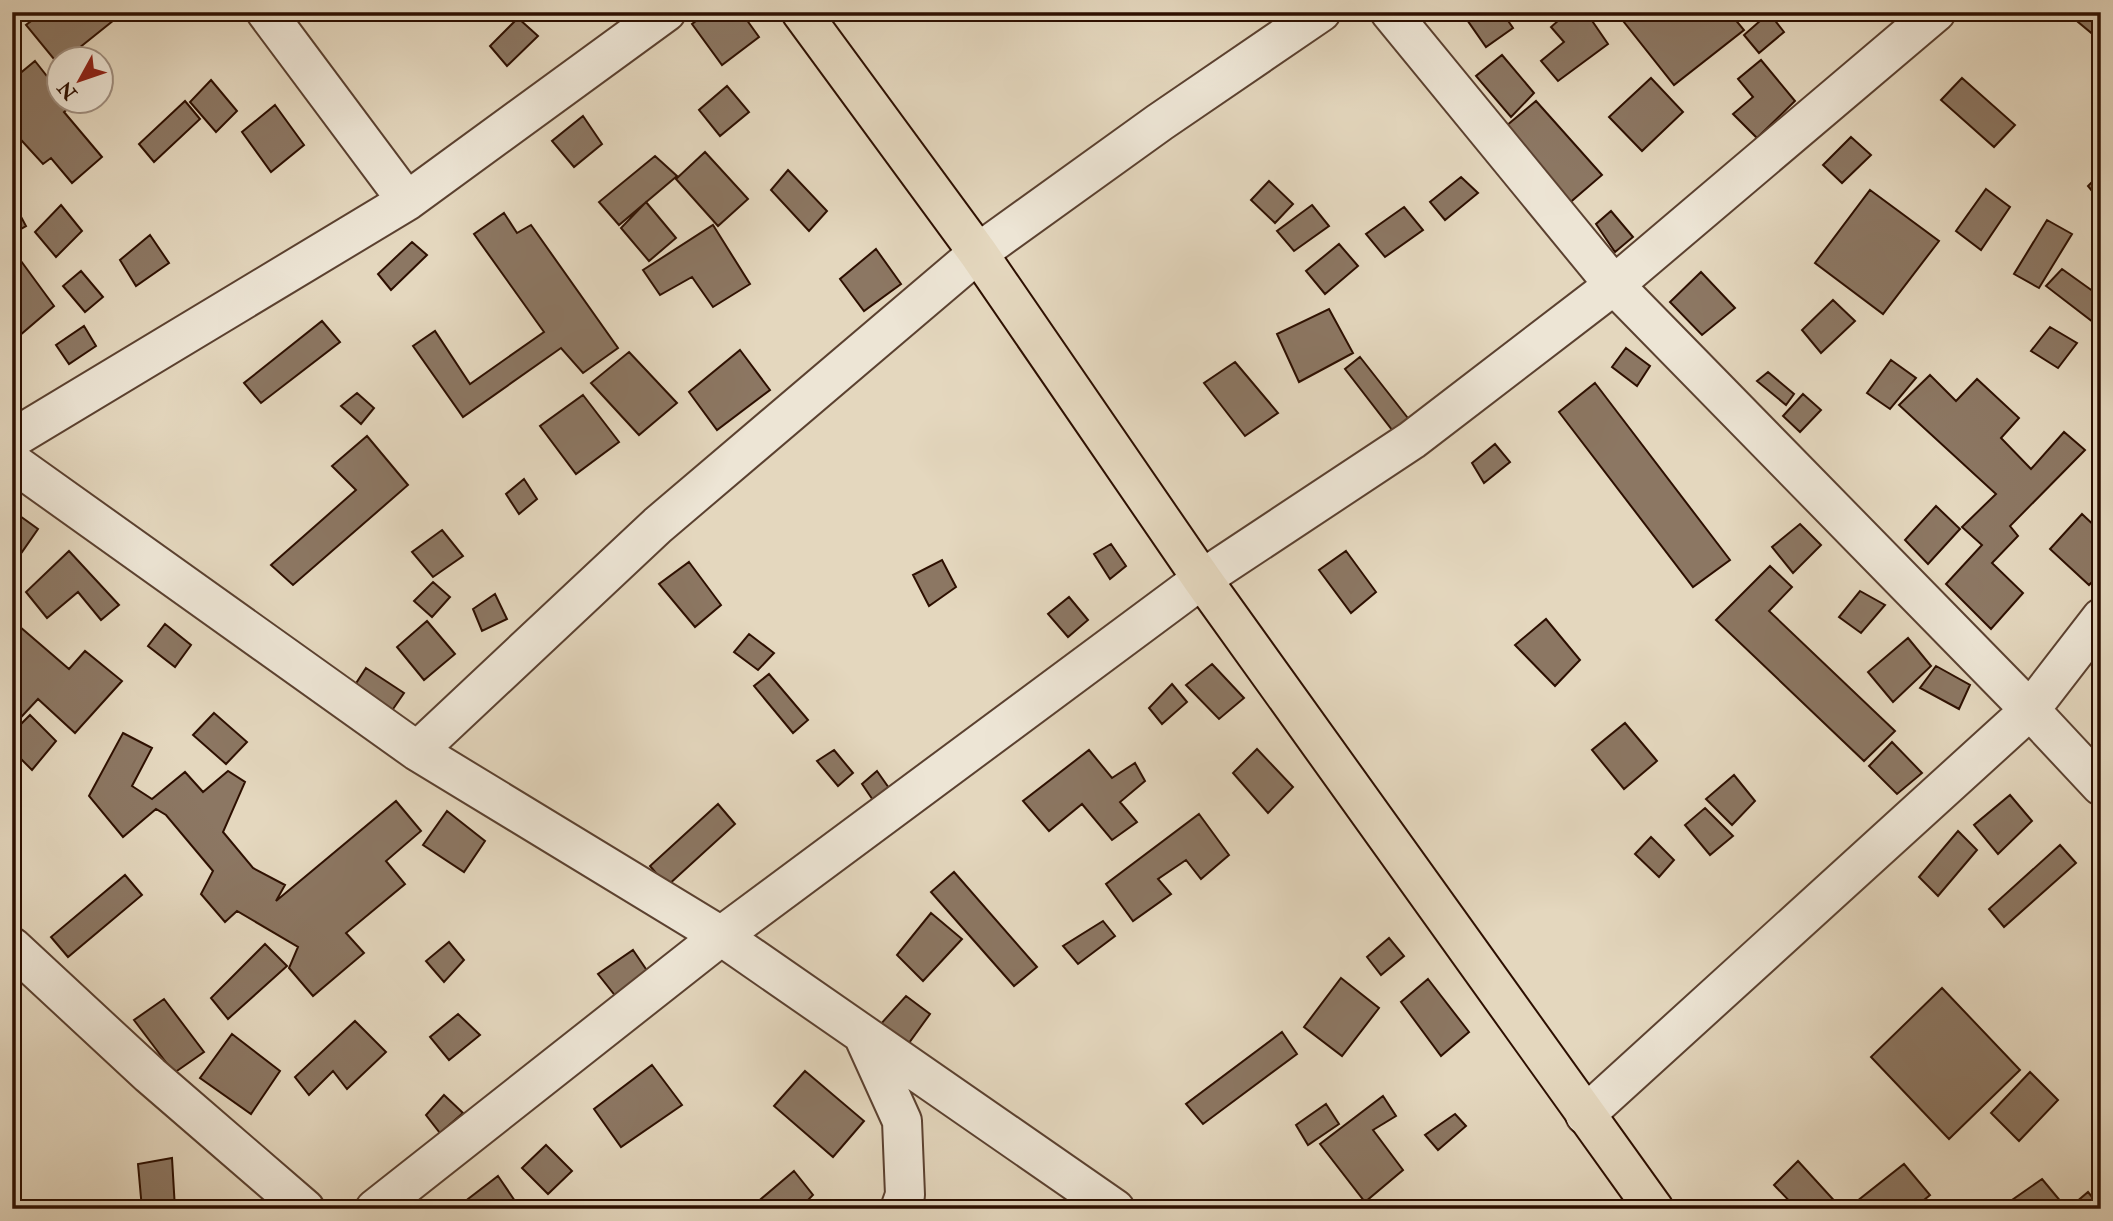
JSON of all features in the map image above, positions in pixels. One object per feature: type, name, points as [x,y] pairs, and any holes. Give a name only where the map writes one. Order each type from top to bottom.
[{"type":"highway","points":[[801,12],[978,253],[1202,579],[1654,1209]]},
{"type":"street","points":[[266,12],[407,201]]},
{"type":"street","points":[[12,439],[407,201],[666,12]]},
{"type":"street","points":[[417,751],[658,525],[978,253],[1160,122],[1321,12]]},
{"type":"street","points":[[1390,12],[1614,285],[2101,786]]},
{"type":"street","points":[[375,1209],[720,936],[1202,579],[1412,440],[1614,285],[1936,12]]},
{"type":"street","points":[[12,462],[417,751],[720,936],[1115,1209]]},
{"type":"street","points":[[1585,1115],[2030,710],[2101,618]]},
{"type":"street","points":[[12,947],[150,1075],[305,1209]]},
{"type":"street","points":[[863,1034],[902,1121],[905,1195],[900,1209]]},
{"type":"building","points":[[43,12],[124,12],[82,46],[46,46],[46,49],[26,25]]},
{"type":"building","points":[[708,12],[741,12],[759,37],[722,65],[692,24]]},
{"type":"building","points":[[1502,12],[1513,28],[1486,47],[1463,14]]},
{"type":"building","points":[[1568,12],[1586,12],[1608,44],[1558,81],[1541,61],[1564,42],[1551,27]]},
{"type":"building","points":[[1616,12],[1670,12],[1675,19],[1683,12],[1729,12],[1744,30],[1674,85]]},
{"type":"building","points":[[2066,12],[2101,12],[2101,41]]},
{"type":"building","points":[[1769,13],[1784,32],[1759,53],[1744,35]]},
{"type":"building","points":[[518,18],[538,36],[507,66],[490,46]]},
{"type":"building","points":[[1502,55],[1534,93],[1511,117],[1476,76]]},
{"type":"building","points":[[1761,60],[1795,101],[1757,138],[1733,114],[1753,97],[1738,79]]},
{"type":"building","points":[[35,61],[46,75],[46,116],[67,116],[102,157],[72,183],[51,158],[43,164],[12,130],[12,80]]},
{"type":"building","points":[[1651,78],[1683,112],[1642,151],[1609,117]]},
{"type":"building","points":[[1962,78],[2015,125],[1994,147],[1941,100]]},
{"type":"building","points":[[211,80],[237,111],[216,132],[190,102]]},
{"type":"building","points":[[727,86],[749,112],[720,136],[699,110]]},
{"type":"building","points":[[185,101],[200,119],[154,162],[139,144]]},
{"type":"building","points":[[1536,101],[1602,175],[1567,205],[1500,131]]},
{"type":"building","points":[[275,105],[304,145],[271,172],[242,132]]},
{"type":"building","points":[[583,116],[602,144],[574,167],[552,141]]},
{"type":"building","points":[[1851,137],[1871,155],[1842,183],[1823,165]]},
{"type":"building","points":[[705,152],[748,199],[718,226],[676,179]]},
{"type":"building","points":[[655,156],[677,176],[619,225],[599,202]]},
{"type":"building","points":[[788,170],[827,211],[809,231],[771,190]]},
{"type":"building","points":[[2101,173],[2101,202],[2088,186]]},
{"type":"building","points":[[1461,177],[1478,193],[1445,220],[1430,202]]},
{"type":"building","points":[[1269,181],[1293,204],[1275,223],[1251,200]]},
{"type":"building","points":[[1986,189],[2010,207],[1981,250],[1956,231]]},
{"type":"building","points":[[1870,190],[1939,241],[1883,314],[1815,263]]},
{"type":"building","points":[[12,200],[26,226],[12,234]]},
{"type":"building","points":[[646,202],[676,238],[649,261],[621,228]]},
{"type":"building","points":[[61,205],[82,231],[56,257],[35,232]]},
{"type":"building","points":[[1312,205],[1329,226],[1294,251],[1277,231]]},
{"type":"building","points":[[1404,207],[1423,230],[1385,257],[1366,234]]},
{"type":"building","points":[[1611,211],[1633,237],[1615,252],[1596,224]]},
{"type":"building","points":[[504,213],[517,233],[531,225],[618,348],[583,373],[561,348],[463,417],[413,346],[435,331],[470,384],[544,332],[474,234]]},
{"type":"building","points":[[2047,220],[2072,234],[2039,288],[2014,274]]},
{"type":"building","points":[[713,225],[750,284],[713,307],[692,277],[660,295],[643,270]]},
{"type":"building","points":[[150,235],[169,263],[136,286],[120,260]]},
{"type":"building","points":[[412,242],[427,255],[391,290],[378,274]]},
{"type":"building","points":[[1339,244],[1358,266],[1325,294],[1306,271]]},
{"type":"building","points":[[876,249],[901,284],[864,311],[840,279]]},
{"type":"building","points":[[21,261],[54,306],[12,342],[12,267]]},
{"type":"building","points":[[2062,269],[2101,297],[2101,310],[2093,322],[2046,286]]},
{"type":"building","points":[[81,271],[103,297],[85,312],[63,286]]},
{"type":"building","points":[[1701,272],[1735,308],[1702,335],[1670,302]]},
{"type":"building","points":[[1833,300],[1855,321],[1821,353],[1802,330]]},
{"type":"building","points":[[1329,309],[1353,353],[1299,382],[1277,334]]},
{"type":"building","points":[[322,321],[340,342],[261,403],[244,383]]},
{"type":"building","points":[[84,326],[96,346],[69,364],[56,345]]},
{"type":"building","points":[[2050,327],[2077,343],[2058,368],[2031,351]]},
{"type":"building","points":[[1626,348],[1650,366],[1637,386],[1612,367]]},
{"type":"building","points":[[740,350],[770,390],[717,430],[689,392]]},
{"type":"building","points":[[629,352],[677,403],[639,435],[591,383]]},
{"type":"building","points":[[1360,357],[1411,422],[1396,435],[1345,369]]},
{"type":"building","points":[[1891,360],[1916,378],[1890,409],[1867,393]]},
{"type":"building","points":[[1235,362],[1278,413],[1245,436],[1204,383]]},
{"type":"building","points":[[1768,372],[1794,394],[1786,405],[1757,381]]},
{"type":"building","points":[[1930,375],[1956,401],[1977,379],[2019,418],[2001,438],[2031,469],[2064,432],[2085,450],[2010,526],[2018,536],[1992,563],[2023,593],[1991,629],[1946,584],[1982,545],[1962,527],[1996,494],[1899,405]]},
{"type":"building","points":[[1595,383],[1730,560],[1693,587],[1559,412]]},
{"type":"building","points":[[357,393],[374,408],[361,424],[341,406]]},
{"type":"building","points":[[1803,394],[1821,410],[1800,432],[1783,416]]},
{"type":"building","points":[[583,395],[619,442],[576,474],[540,426]]},
{"type":"building","points":[[367,436],[408,485],[293,585],[271,565],[356,490],[332,466]]},
{"type":"building","points":[[1495,444],[1510,462],[1484,483],[1472,463]]},
{"type":"building","points":[[524,479],[537,499],[519,514],[506,494]]},
{"type":"building","points":[[1936,506],[1960,529],[1928,564],[1905,540]]},
{"type":"building","points":[[13,511],[38,529],[22,552],[12,545]]},
{"type":"building","points":[[2082,514],[2101,532],[2101,573],[2089,585],[2050,549]]},
{"type":"building","points":[[1800,524],[1821,545],[1793,573],[1772,547]]},
{"type":"building","points":[[442,530],[463,556],[433,577],[412,552]]},
{"type":"building","points":[[1111,544],[1126,566],[1110,579],[1094,554]]},
{"type":"building","points":[[69,551],[119,605],[101,620],[78,592],[47,618],[26,592]]},
{"type":"building","points":[[1346,551],[1376,592],[1351,613],[1319,570]]},
{"type":"building","points":[[942,560],[956,587],[929,606],[913,575]]},
{"type":"building","points":[[689,562],[721,605],[695,627],[659,584]]},
{"type":"building","points":[[1770,566],[1792,587],[1769,611],[1895,731],[1864,761],[1716,620]]},
{"type":"building","points":[[433,582],[450,597],[432,617],[414,601]]},
{"type":"building","points":[[1860,591],[1885,605],[1861,633],[1839,617]]},
{"type":"building","points":[[495,594],[507,619],[482,631],[473,609]]},
{"type":"building","points":[[1069,597],[1088,620],[1068,637],[1048,614]]},
{"type":"building","points":[[1546,619],[1580,660],[1555,686],[1515,645]]},
{"type":"building","points":[[12,620],[69,669],[85,651],[122,681],[75,733],[38,699],[12,727],[12,687],[16,683],[12,681]]},
{"type":"building","points":[[427,621],[455,654],[424,680],[397,647]]},
{"type":"building","points":[[165,624],[191,645],[175,667],[148,646]]},
{"type":"building","points":[[749,634],[774,653],[758,670],[734,652]]},
{"type":"building","points":[[1908,638],[1931,666],[1893,702],[1868,672]]},
{"type":"building","points":[[1212,664],[1244,698],[1219,719],[1186,685]]},
{"type":"building","points":[[1936,666],[1970,685],[1959,709],[1920,688]]},
{"type":"building","points":[[366,668],[404,693],[391,712],[353,688]]},
{"type":"building","points":[[769,674],[808,720],[793,733],[754,686]]},
{"type":"building","points":[[1172,684],[1187,702],[1162,724],[1149,708]]},
{"type":"building","points":[[214,713],[247,742],[226,764],[193,735]]},
{"type":"building","points":[[30,715],[56,741],[32,770],[12,750],[12,733]]},
{"type":"building","points":[[1625,723],[1657,761],[1624,789],[1592,750]]},
{"type":"building","points":[[123,733],[152,748],[132,786],[152,799],[185,772],[203,792],[228,771],[245,782],[223,832],[253,868],[285,885],[276,901],[396,801],[421,831],[386,861],[405,884],[346,933],[364,953],[313,996],[289,968],[298,947],[237,911],[225,922],[201,894],[213,871],[166,815],[156,809],[123,837],[89,796]]},
{"type":"building","points":[[1892,742],[1922,773],[1897,794],[1869,766]]},
{"type":"building","points":[[1257,749],[1293,787],[1268,813],[1233,773]]},
{"type":"building","points":[[834,750],[853,773],[838,786],[817,761]]},
{"type":"building","points":[[1089,750],[1112,778],[1135,763],[1145,781],[1120,802],[1137,822],[1112,840],[1082,804],[1049,831],[1023,801]]},
{"type":"building","points":[[877,771],[896,798],[879,809],[862,784]]},
{"type":"building","points":[[1734,775],[1755,801],[1732,825],[1706,799]]},
{"type":"building","points":[[2010,795],[2032,821],[1998,854],[1974,825]]},
{"type":"building","points":[[718,804],[735,824],[667,886],[650,866]]},
{"type":"building","points":[[1705,808],[1733,836],[1710,855],[1685,825]]},
{"type":"building","points":[[447,811],[485,841],[464,872],[423,845]]},
{"type":"building","points":[[1199,814],[1229,855],[1201,879],[1186,860],[1158,879],[1171,894],[1133,921],[1106,884]]},
{"type":"building","points":[[1958,831],[1977,850],[1938,896],[1919,877]]},
{"type":"building","points":[[1651,837],[1674,860],[1659,877],[1635,854]]},
{"type":"building","points":[[2060,845],[2076,863],[2004,927],[1989,909]]},
{"type":"building","points":[[954,872],[1037,967],[1014,986],[931,892]]},
{"type":"building","points":[[125,875],[142,895],[68,957],[51,937]]},
{"type":"building","points":[[931,913],[962,939],[923,981],[897,955]]},
{"type":"building","points":[[1103,921],[1115,936],[1078,964],[1063,946]]},
{"type":"building","points":[[1389,938],[1404,956],[1381,975],[1367,957]]},
{"type":"building","points":[[449,942],[464,960],[444,982],[426,961]]},
{"type":"building","points":[[265,944],[287,966],[228,1019],[211,998]]},
{"type":"building","points":[[633,950],[650,975],[617,998],[598,974]]},
{"type":"building","points":[[1341,978],[1379,1008],[1342,1056],[1304,1027]]},
{"type":"building","points":[[1428,979],[1469,1032],[1441,1056],[1401,1002]]},
{"type":"building","points":[[1942,988],[2020,1070],[1949,1139],[1871,1057]]},
{"type":"building","points":[[906,996],[930,1014],[906,1047],[879,1026]]},
{"type":"building","points":[[164,999],[204,1052],[174,1073],[134,1020]]},
{"type":"building","points":[[458,1014],[480,1035],[449,1060],[430,1037]]},
{"type":"building","points":[[355,1021],[386,1052],[347,1089],[333,1071],[309,1095],[295,1077]]},
{"type":"building","points":[[1282,1032],[1297,1054],[1203,1124],[1186,1104]]},
{"type":"building","points":[[232,1034],[280,1071],[251,1114],[200,1078]]},
{"type":"building","points":[[652,1065],[682,1105],[621,1147],[594,1109]]},
{"type":"building","points":[[805,1071],[864,1121],[833,1157],[774,1106]]},
{"type":"building","points":[[2030,1072],[2058,1100],[2019,1141],[1991,1113]]},
{"type":"building","points":[[444,1095],[463,1113],[440,1133],[426,1115]]},
{"type":"building","points":[[1383,1096],[1396,1116],[1373,1130],[1403,1170],[1365,1202],[1320,1144]]},
{"type":"building","points":[[1326,1104],[1339,1124],[1308,1145],[1296,1125]]},
{"type":"building","points":[[1455,1114],[1466,1126],[1438,1150],[1425,1135]]},
{"type":"building","points":[[546,1145],[572,1171],[548,1194],[522,1168]]},
{"type":"building","points":[[172,1158],[175,1209],[142,1209],[138,1164]]},
{"type":"building","points":[[1798,1161],[1841,1208],[1797,1209],[1774,1185]]},
{"type":"building","points":[[1904,1164],[1930,1195],[1913,1209],[1847,1209]]},
{"type":"building","points":[[794,1171],[813,1195],[799,1209],[760,1209],[755,1204]]},
{"type":"building","points":[[498,1176],[515,1201],[505,1209],[455,1209]]},
{"type":"building","points":[[2042,1179],[2067,1209],[2019,1209],[2012,1200]]},
{"type":"building","points":[[2088,1192],[2101,1208],[2068,1209]]}]
